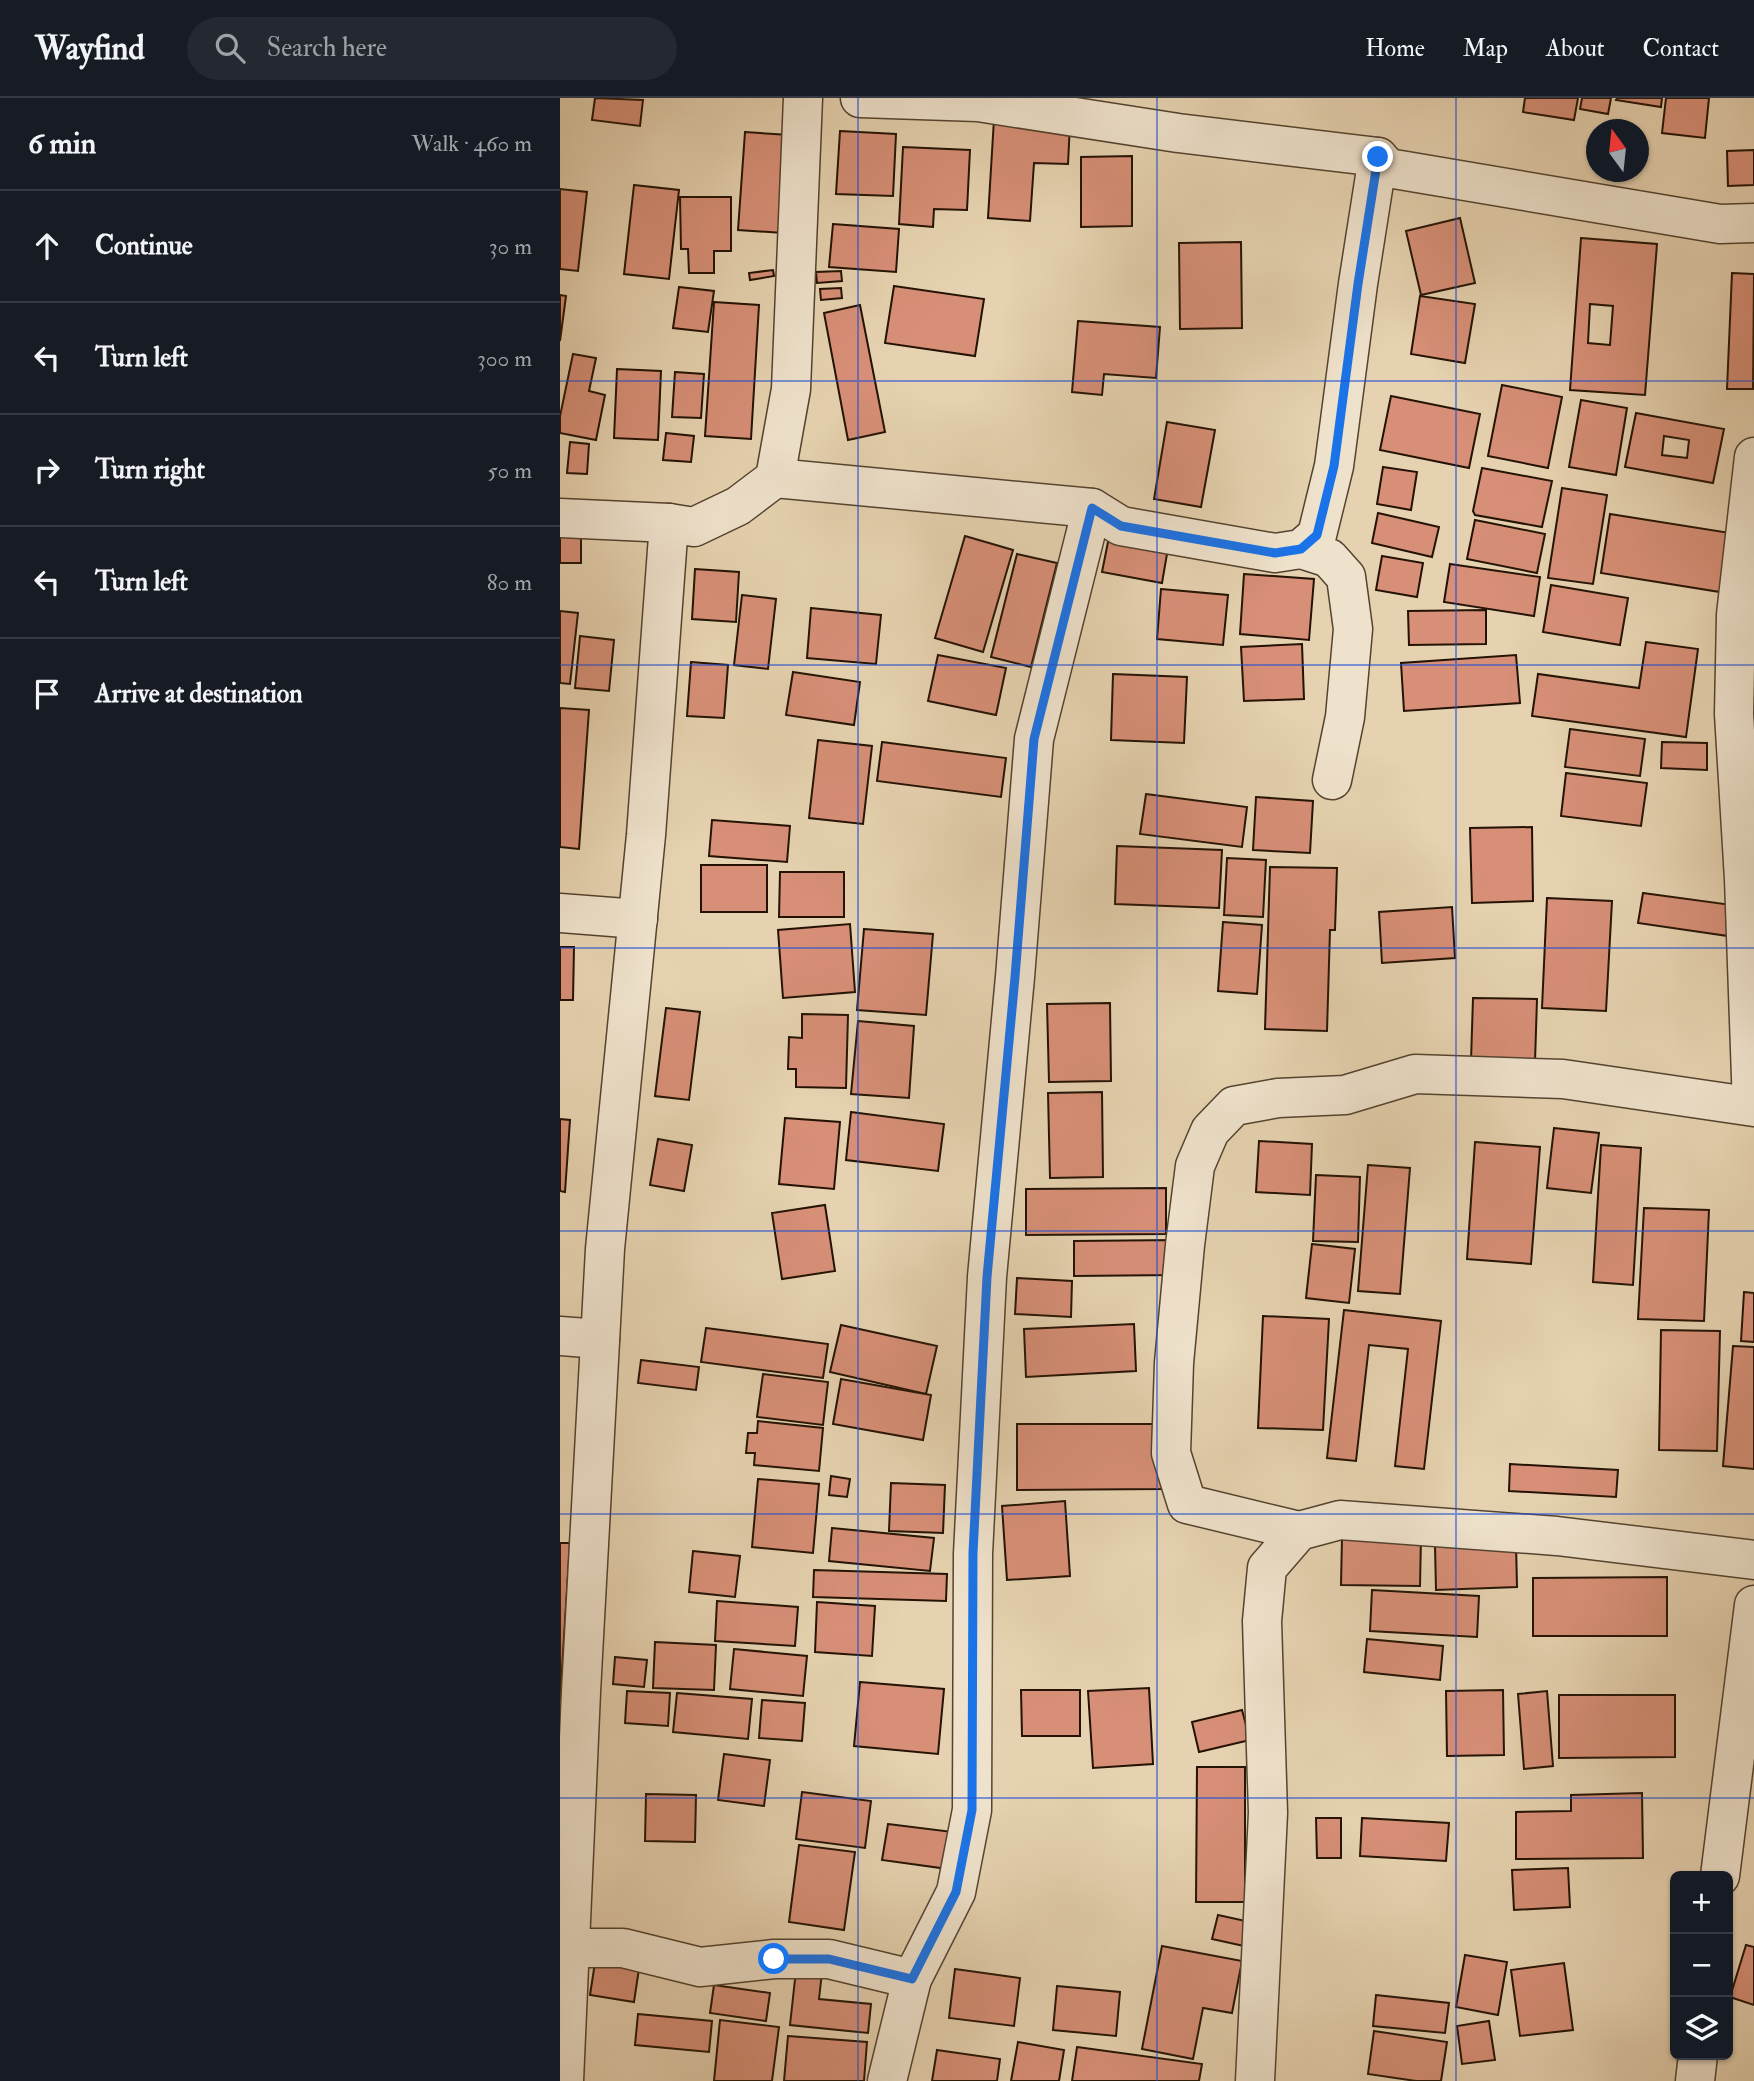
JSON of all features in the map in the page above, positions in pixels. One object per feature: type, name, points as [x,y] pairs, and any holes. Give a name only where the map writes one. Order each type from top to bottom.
[{"type":"street","points":[[775,478],[791,389],[803,98]]},
{"type":"street","points":[[860,98],[978,102],[1178,133],[1378,157],[1388,168],[1720,224],[1754,223]]},
{"type":"street","points":[[1301,549],[1317,535],[1334,466],[1378,157]]},
{"type":"street","points":[[1754,457],[1736,615],[1734,714],[1753,1107],[1563,1079],[1415,1074],[1345,1095],[1278,1098],[1234,1106],[1210,1131],[1195,1166],[1174,1363],[1171,1453],[1187,1503],[1299,1531],[1340,1520],[1557,1536],[1754,1560]]},
{"type":"street","points":[[560,518],[669,523],[694,527],[738,506],[775,478],[1092,508],[1121,526],[1275,553],[1301,549],[1329,558],[1346,577],[1353,629],[1345,717],[1332,780]]},
{"type":"street","points":[[887,2081],[912,1979],[956,1892],[972,1810],[973,1553],[987,1277],[1034,739],[1092,508]]},
{"type":"street","points":[[564,2081],[570,1948],[569,1754],[607,1235],[638,919],[669,523]]},
{"type":"street","points":[[560,913],[638,919]]},
{"type":"street","points":[[560,1336],[600,1339]]},
{"type":"street","points":[[1255,2081],[1268,1814],[1262,1621],[1267,1568],[1299,1531]]},
{"type":"street","points":[[1721,1871],[1754,1605]]},
{"type":"street","points":[[570,1948],[623,1948],[700,1967],[774,1959],[829,1959],[912,1979]]},
{"type":"street","points":[[1695,2081],[1697,2060]]},
{"type":"building","points":[[595,98],[643,100],[640,126],[592,120]]},
{"type":"building","points":[[1525,98],[1578,98],[1574,120],[1523,112]]},
{"type":"building","points":[[1582,98],[1611,98],[1608,114],[1580,109]]},
{"type":"building","points":[[1662,98],[1661,107],[1616,100]]},
{"type":"building","points":[[1666,98],[1709,98],[1705,138],[1662,133]]},
{"type":"building","points":[[994,119],[1070,124],[1068,164],[1034,163],[1030,221],[988,218]]},
{"type":"building","points":[[840,131],[896,134],[893,196],[836,194]]},
{"type":"building","points":[[745,132],[789,135],[783,233],[738,230]]},
{"type":"building","points":[[903,147],[970,150],[967,210],[934,209],[933,227],[899,224]]},
{"type":"building","points":[[1754,150],[1754,185],[1728,186],[1727,151]]},
{"type":"building","points":[[1132,156],[1132,226],[1081,227],[1081,157]]},
{"type":"building","points":[[634,185],[679,190],[669,279],[624,274]]},
{"type":"building","points":[[560,189],[587,192],[578,271],[560,269]]},
{"type":"building","points":[[680,197],[731,197],[731,251],[714,251],[714,273],[689,273],[688,249],[681,249]]},
{"type":"building","points":[[1460,218],[1475,283],[1421,295],[1406,231]]},
{"type":"building","points":[[833,224],[899,229],[896,272],[829,267]]},
{"type":"building","points":[[1581,238],[1657,244],[1645,395],[1570,390]],"holes":[[[1590,304],[1613,306],[1610,345],[1588,343]]]},
{"type":"building","points":[[1241,242],[1242,328],[1180,329],[1179,243]]},
{"type":"building","points":[[773,270],[774,276],[750,280],[749,273]]},
{"type":"building","points":[[841,271],[842,281],[817,283],[816,272]]},
{"type":"building","points":[[1732,273],[1754,274],[1753,389],[1727,389]]},
{"type":"building","points":[[894,286],[984,299],[975,356],[885,343]]},
{"type":"building","points":[[679,287],[714,291],[708,332],[673,328]]},
{"type":"building","points":[[841,288],[842,298],[821,300],[820,289]]},
{"type":"building","points":[[560,295],[566,296],[560,341]]},
{"type":"building","points":[[1420,296],[1475,304],[1465,363],[1411,354]]},
{"type":"building","points":[[714,302],[759,305],[751,439],[705,436]]},
{"type":"building","points":[[860,305],[885,432],[848,440],[824,313]]},
{"type":"building","points":[[1078,321],[1160,327],[1156,378],[1104,374],[1102,395],[1072,392]]},
{"type":"building","points":[[573,354],[596,358],[589,391],[605,395],[596,440],[560,433],[560,416]]},
{"type":"building","points":[[617,369],[661,371],[658,440],[614,438]]},
{"type":"building","points":[[675,372],[704,374],[701,418],[672,417]]},
{"type":"building","points":[[1502,385],[1562,397],[1548,468],[1488,456]]},
{"type":"building","points":[[1391,396],[1480,414],[1469,468],[1380,450]]},
{"type":"building","points":[[1581,400],[1627,408],[1616,475],[1569,467]]},
{"type":"building","points":[[1636,413],[1724,429],[1713,483],[1625,467]],"holes":[[[1664,436],[1689,440],[1687,458],[1662,455]]]},
{"type":"building","points":[[1167,422],[1215,430],[1201,507],[1154,499]]},
{"type":"building","points":[[666,433],[694,436],[691,462],[663,460]]},
{"type":"building","points":[[570,442],[589,444],[587,474],[567,473]]},
{"type":"building","points":[[1383,467],[1417,472],[1411,510],[1377,504]]},
{"type":"building","points":[[1482,468],[1552,481],[1542,527],[1475,515],[1473,511]]},
{"type":"building","points":[[1562,488],[1607,495],[1593,584],[1548,578]]},
{"type":"building","points":[[1378,513],[1439,527],[1432,557],[1372,543]]},
{"type":"building","points":[[1610,514],[1730,533],[1720,592],[1601,573]]},
{"type":"building","points":[[1475,520],[1545,534],[1537,573],[1467,559]]},
{"type":"building","points":[[560,525],[581,525],[581,563],[560,563]]},
{"type":"building","points":[[965,536],[1013,550],[983,652],[935,638]]},
{"type":"building","points":[[1109,537],[1168,548],[1162,583],[1102,572]]},
{"type":"building","points":[[1017,554],[1057,563],[1031,667],[991,657]]},
{"type":"building","points":[[1382,556],[1423,563],[1417,597],[1376,590]]},
{"type":"building","points":[[1450,564],[1540,577],[1534,616],[1444,602]]},
{"type":"building","points":[[695,569],[739,572],[736,622],[692,619]]},
{"type":"building","points":[[1244,574],[1314,579],[1309,640],[1240,634]]},
{"type":"building","points":[[1551,585],[1628,598],[1620,645],[1543,632]]},
{"type":"building","points":[[1161,589],[1228,595],[1223,645],[1157,639]]},
{"type":"building","points":[[742,595],[776,599],[768,669],[734,665]]},
{"type":"building","points":[[811,608],[881,615],[876,664],[807,658]]},
{"type":"building","points":[[1486,610],[1486,644],[1409,645],[1408,611]]},
{"type":"building","points":[[560,611],[578,613],[570,684],[560,683]]},
{"type":"building","points":[[580,636],[614,640],[609,691],[575,688]]},
{"type":"building","points":[[1646,642],[1698,649],[1686,737],[1532,716],[1538,674],[1639,688]]},
{"type":"building","points":[[1302,644],[1304,699],[1244,701],[1241,647]]},
{"type":"building","points":[[938,655],[1006,668],[996,715],[928,701]]},
{"type":"building","points":[[1516,655],[1520,703],[1404,711],[1401,663]]},
{"type":"building","points":[[691,662],[728,665],[724,718],[687,716]]},
{"type":"building","points":[[793,672],[860,682],[854,725],[786,715]]},
{"type":"building","points":[[1113,674],[1187,677],[1184,743],[1111,740]]},
{"type":"building","points":[[560,708],[589,710],[579,849],[560,847]]},
{"type":"building","points":[[1570,729],[1645,739],[1640,776],[1565,767]]},
{"type":"building","points":[[818,740],[872,746],[863,824],[809,818]]},
{"type":"building","points":[[882,742],[1006,758],[1001,797],[877,781]]},
{"type":"building","points":[[1662,742],[1707,743],[1707,770],[1661,768]]},
{"type":"building","points":[[1566,773],[1647,783],[1641,826],[1561,816]]},
{"type":"building","points":[[1146,794],[1247,807],[1242,847],[1140,834]]},
{"type":"building","points":[[1256,797],[1313,801],[1310,853],[1253,850]]},
{"type":"building","points":[[712,820],[790,826],[787,862],[709,856]]},
{"type":"building","points":[[1532,827],[1533,901],[1472,903],[1470,828]]},
{"type":"building","points":[[1117,846],[1222,850],[1219,908],[1115,904]]},
{"type":"building","points":[[1227,858],[1266,860],[1263,917],[1224,915]]},
{"type":"building","points":[[701,865],[767,865],[767,912],[701,912]]},
{"type":"building","points":[[1270,867],[1337,868],[1335,930],[1330,930],[1327,1031],[1265,1029]]},
{"type":"building","points":[[780,872],[844,872],[844,917],[779,917]]},
{"type":"building","points":[[1643,893],[1732,905],[1728,936],[1638,923]]},
{"type":"building","points":[[1547,898],[1612,901],[1606,1011],[1542,1008]]},
{"type":"building","points":[[1452,907],[1455,958],[1382,963],[1379,912]]},
{"type":"building","points":[[1223,922],[1262,925],[1257,994],[1218,991]]},
{"type":"building","points":[[850,924],[855,992],[783,998],[778,930]]},
{"type":"building","points":[[864,929],[933,934],[926,1015],[857,1010]]},
{"type":"building","points":[[560,947],[574,947],[573,1000],[560,1000]]},
{"type":"building","points":[[1473,998],[1537,999],[1535,1062],[1471,1061]]},
{"type":"building","points":[[1110,1003],[1111,1081],[1049,1082],[1047,1004]]},
{"type":"building","points":[[666,1008],[700,1012],[689,1100],[655,1096]]},
{"type":"building","points":[[802,1014],[848,1015],[846,1088],[796,1087],[796,1069],[788,1069],[789,1037],[802,1038]]},
{"type":"building","points":[[858,1021],[914,1026],[909,1098],[851,1094]]},
{"type":"building","points":[[1102,1092],[1103,1177],[1050,1178],[1048,1093]]},
{"type":"building","points":[[851,1112],[944,1124],[938,1171],[846,1160]]},
{"type":"building","points":[[785,1118],[840,1122],[834,1189],[779,1184]]},
{"type":"building","points":[[560,1119],[570,1120],[565,1192],[560,1191]]},
{"type":"building","points":[[1554,1128],[1599,1133],[1591,1193],[1547,1188]]},
{"type":"building","points":[[658,1139],[692,1145],[684,1191],[650,1185]]},
{"type":"building","points":[[1259,1141],[1312,1144],[1310,1195],[1256,1192]]},
{"type":"building","points":[[1475,1142],[1540,1147],[1531,1264],[1467,1259]]},
{"type":"building","points":[[1601,1145],[1641,1148],[1633,1285],[1593,1282]]},
{"type":"building","points":[[1368,1165],[1410,1168],[1400,1294],[1358,1291]]},
{"type":"building","points":[[1316,1175],[1360,1177],[1358,1242],[1313,1241]]},
{"type":"building","points":[[1166,1188],[1166,1234],[1026,1235],[1026,1189]]},
{"type":"building","points":[[825,1205],[835,1271],[782,1279],[772,1213]]},
{"type":"building","points":[[1644,1208],[1709,1210],[1704,1321],[1638,1319]]},
{"type":"building","points":[[1176,1240],[1175,1275],[1074,1276],[1074,1241]]},
{"type":"building","points":[[1312,1244],[1355,1249],[1349,1303],[1306,1298]]},
{"type":"building","points":[[1017,1278],[1072,1281],[1071,1317],[1015,1314]]},
{"type":"building","points":[[1744,1292],[1754,1293],[1754,1342],[1741,1341]]},
{"type":"building","points":[[1344,1310],[1441,1321],[1424,1469],[1395,1466],[1408,1349],[1369,1345],[1356,1461],[1327,1458]]},
{"type":"building","points":[[1263,1316],[1329,1319],[1323,1430],[1258,1428]]},
{"type":"building","points":[[1134,1324],[1136,1371],[1026,1377],[1024,1329]]},
{"type":"building","points":[[841,1325],[937,1346],[926,1394],[830,1372]]},
{"type":"building","points":[[706,1328],[828,1344],[823,1378],[701,1362]]},
{"type":"building","points":[[1661,1330],[1720,1331],[1717,1451],[1659,1450]]},
{"type":"building","points":[[1733,1346],[1754,1347],[1754,1469],[1723,1466]]},
{"type":"building","points":[[641,1360],[699,1367],[696,1390],[638,1383]]},
{"type":"building","points":[[763,1374],[828,1382],[823,1425],[757,1417]]},
{"type":"building","points":[[841,1379],[931,1395],[923,1440],[833,1424]]},
{"type":"building","points":[[758,1421],[823,1428],[819,1471],[754,1465],[755,1453],[746,1453],[748,1433],[757,1433]]},
{"type":"building","points":[[1017,1424],[1163,1424],[1163,1489],[1017,1490]]},
{"type":"building","points":[[1510,1464],[1618,1470],[1616,1497],[1509,1491]]},
{"type":"building","points":[[831,1476],[850,1479],[847,1497],[829,1495]]},
{"type":"building","points":[[758,1479],[819,1484],[813,1553],[752,1547]]},
{"type":"building","points":[[891,1483],[945,1485],[943,1533],[889,1531]]},
{"type":"building","points":[[1065,1501],[1070,1576],[1007,1580],[1002,1506]]},
{"type":"building","points":[[832,1528],[934,1538],[930,1571],[829,1561]]},
{"type":"building","points":[[1342,1537],[1421,1537],[1420,1586],[1341,1585]]},
{"type":"building","points":[[560,1543],[570,1543],[560,1700]]},
{"type":"building","points":[[1516,1543],[1517,1587],[1436,1590],[1435,1546]]},
{"type":"building","points":[[693,1551],[740,1556],[735,1597],[689,1592]]},
{"type":"building","points":[[814,1570],[947,1574],[946,1601],[813,1597]]},
{"type":"building","points":[[1667,1577],[1667,1636],[1533,1636],[1533,1578]]},
{"type":"building","points":[[1372,1590],[1479,1596],[1477,1637],[1370,1631]]},
{"type":"building","points":[[717,1601],[798,1607],[795,1646],[715,1641]]},
{"type":"building","points":[[817,1602],[875,1606],[872,1656],[815,1652]]},
{"type":"building","points":[[1367,1639],[1443,1646],[1440,1680],[1364,1672]]},
{"type":"building","points":[[655,1642],[716,1645],[714,1690],[653,1688]]},
{"type":"building","points":[[734,1649],[807,1656],[803,1696],[730,1689]]},
{"type":"building","points":[[615,1657],[647,1660],[644,1687],[613,1684]]},
{"type":"building","points":[[860,1682],[944,1689],[938,1754],[854,1746]]},
{"type":"building","points":[[1149,1688],[1153,1764],[1093,1768],[1088,1691]]},
{"type":"building","points":[[1021,1690],[1080,1690],[1080,1736],[1022,1736]]},
{"type":"building","points":[[1503,1690],[1504,1755],[1447,1756],[1446,1691]]},
{"type":"building","points":[[627,1691],[670,1693],[668,1726],[625,1723]]},
{"type":"building","points":[[1547,1691],[1553,1766],[1524,1769],[1518,1694]]},
{"type":"building","points":[[677,1693],[752,1699],[748,1739],[673,1732]]},
{"type":"building","points":[[1559,1695],[1675,1695],[1675,1757],[1559,1758]]},
{"type":"building","points":[[762,1700],[805,1703],[802,1741],[759,1738]]},
{"type":"building","points":[[1242,1710],[1250,1740],[1199,1752],[1192,1722]]},
{"type":"building","points":[[724,1754],[770,1760],[764,1806],[718,1800]]},
{"type":"building","points":[[1197,1767],[1245,1767],[1245,1902],[1196,1902]]},
{"type":"building","points":[[802,1792],[871,1801],[865,1848],[796,1839]]},
{"type":"building","points":[[1642,1793],[1643,1858],[1516,1859],[1516,1812],[1571,1811],[1571,1795]]},
{"type":"building","points":[[646,1794],[696,1795],[695,1842],[645,1841]]},
{"type":"building","points":[[1316,1818],[1341,1818],[1341,1858],[1317,1858]]},
{"type":"building","points":[[1362,1818],[1449,1823],[1446,1861],[1360,1856]]},
{"type":"building","points":[[888,1824],[953,1832],[948,1869],[882,1860]]},
{"type":"building","points":[[799,1845],[855,1852],[844,1930],[789,1922]]},
{"type":"building","points":[[1568,1868],[1570,1907],[1514,1910],[1512,1870]]},
{"type":"building","points":[[1218,1915],[1250,1922],[1244,1946],[1212,1939]]},
{"type":"building","points":[[1746,1945],[1754,1947],[1754,2005],[1733,1998],[1733,1987]]},
{"type":"building","points":[[1162,1946],[1242,1961],[1232,2013],[1203,2008],[1193,2059],[1142,2049]]},
{"type":"building","points":[[1465,1955],[1507,1962],[1498,2015],[1456,2007]]},
{"type":"building","points":[[596,1956],[640,1962],[634,2002],[590,1995]]},
{"type":"building","points":[[1564,1963],[1573,2030],[1520,2036],[1511,1970]]},
{"type":"building","points":[[955,1969],[1020,1978],[1014,2026],[949,2018]]},
{"type":"building","points":[[796,1970],[822,1972],[819,1999],[871,2004],[868,2033],[790,2025]]},
{"type":"building","points":[[714,1985],[770,1993],[766,2021],[710,2013]]},
{"type":"building","points":[[1057,1986],[1120,1992],[1116,2036],[1053,2030]]},
{"type":"building","points":[[1376,1995],[1449,2003],[1445,2033],[1373,2026]]},
{"type":"building","points":[[638,2014],[712,2021],[709,2052],[635,2045]]},
{"type":"building","points":[[720,2020],[779,2027],[772,2081],[714,2081]]},
{"type":"building","points":[[1489,2021],[1495,2060],[1462,2064],[1457,2026]]},
{"type":"building","points":[[1374,2031],[1447,2042],[1441,2081],[1416,2081],[1368,2074]]},
{"type":"building","points":[[788,2036],[867,2042],[864,2081],[784,2081]]},
{"type":"building","points":[[1018,2042],[1064,2050],[1059,2081],[1011,2081]]},
{"type":"building","points":[[1077,2047],[1202,2064],[1199,2081],[1072,2081]]},
{"type":"building","points":[[937,2050],[1000,2059],[997,2081],[932,2081]]},
{"type":"route","points":[[774,1959],[829,1959],[912,1979],[956,1892],[972,1810],[973,1553],[987,1277],[1034,739],[1092,508],[1121,526],[1275,553],[1301,549],[1317,535],[1334,466],[1378,157]]}]
